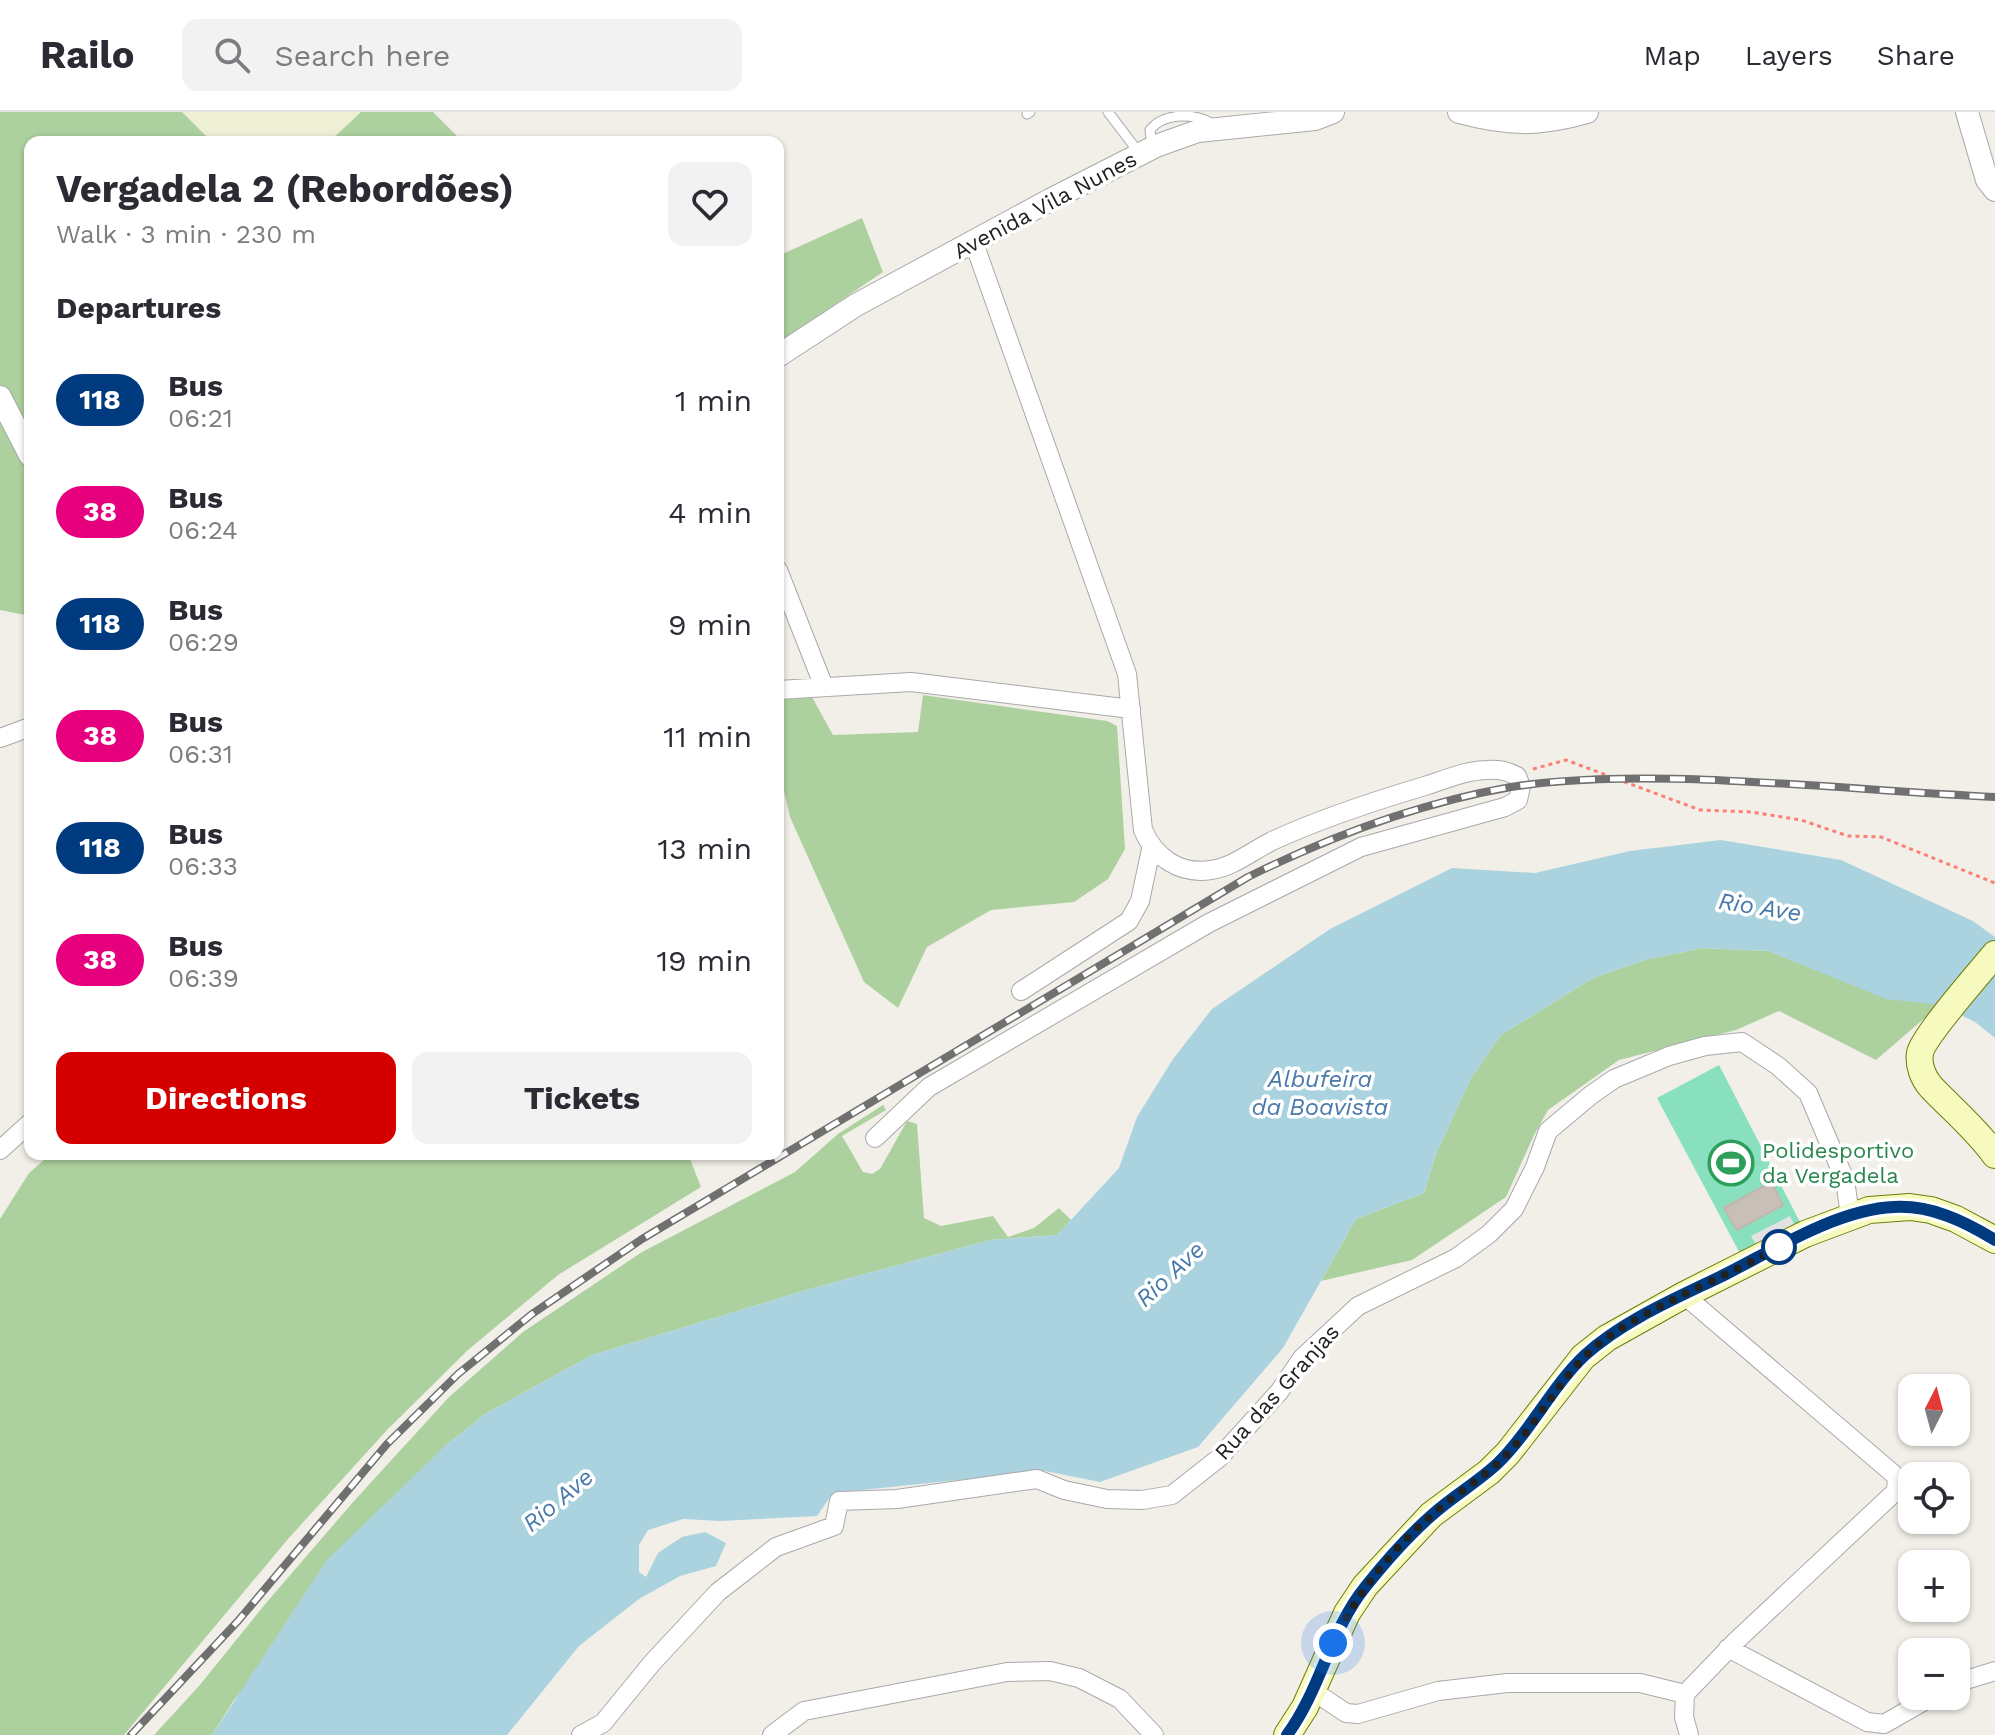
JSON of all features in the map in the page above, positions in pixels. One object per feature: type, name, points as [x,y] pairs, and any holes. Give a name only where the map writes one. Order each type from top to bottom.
[{"type":"main road","points":[[1995,954],[1923,1042],[1920,1063],[1922,1074],[1930,1085],[1965,1118],[1995,1155]]},
{"type":"main road","points":[[1287,1735],[1313,1691],[1351,1606],[1365,1586],[1431,1515],[1489,1472],[1508,1453],[1583,1357],[1622,1328],[1805,1234],[1850,1216],[1889,1207],[1931,1210],[1956,1219],[1995,1240]]},
{"type":"street","name":"Avenida Vila Nunes","points":[[784,352],[856,305],[974,243],[1147,144],[1228,123],[1315,119],[1333,112]]},
{"type":"street","points":[[1459,112],[1519,124],[1553,122],[1587,112]]},
{"type":"street","points":[[1967,112],[1987,180],[1995,190]]},
{"type":"street","points":[[875,1138],[929,1087],[1209,923],[1361,847],[1505,807],[1518,800],[1521,786],[1517,776],[1506,771],[1486,769],[1354,807],[1271,842],[1230,864],[1210,870],[1189,870],[1165,861],[1151,849],[1143,830],[1127,674],[974,243]]},
{"type":"street","points":[[0,397],[24,443]]},
{"type":"street","points":[[784,585],[824,687]]},
{"type":"street","points":[[784,690],[911,682],[1131,709]]},
{"type":"street","points":[[0,738],[24,729]]},
{"type":"street","points":[[1021,991],[1129,921],[1140,901],[1151,849]]},
{"type":"street","name":"Rua das Granjas","points":[[581,1735],[603,1723],[652,1663],[718,1592],[776,1547],[834,1526],[839,1501],[897,1499],[1037,1479],[1064,1490],[1107,1499],[1142,1500],[1172,1495],[1219,1458],[1279,1392],[1302,1358],[1358,1306],[1456,1258],[1489,1234],[1514,1209],[1535,1167],[1548,1131],[1614,1079],[1669,1056],[1705,1046],[1742,1042],[1778,1066],[1808,1093],[1845,1180],[1850,1216]]},
{"type":"street","points":[[0,1150],[24,1128]]},
{"type":"street","points":[[1684,1295],[1897,1477],[1896,1491],[1728,1648],[1685,1694],[1684,1717],[1689,1735]]},
{"type":"street","points":[[1728,1648],[1867,1722],[1885,1735]]},
{"type":"street","points":[[772,1735],[804,1711],[1007,1672],[1050,1671],[1079,1678],[1120,1699],[1154,1735]]},
{"type":"street","points":[[1970,1679],[1995,1671]]},
{"type":"street","points":[[1313,1691],[1346,1713],[1358,1714],[1438,1691],[1507,1683],[1640,1683],[1685,1694]]},
{"type":"street","points":[[1867,1722],[1884,1724],[1908,1710]]},
{"type":"lane","points":[[1108,112],[1147,144]]},
{"type":"lane","points":[[1147,144],[1153,116],[1157,112]]},
{"type":"lane","points":[[1147,144],[1163,118],[1187,112],[1228,123]]},
{"type":"path","points":[[1506,771],[1566,760],[1700,810],[1751,812],[1801,820],[1848,836],[1881,837],[1995,883]]},
{"type":"green space","points":[[0,112],[182,112],[206,136],[24,136],[24,615],[0,610]]},
{"type":"green space","points":[[182,112],[361,112],[335,136],[206,136]]},
{"type":"green space","points":[[361,112],[433,112],[457,136],[335,136]]},
{"type":"green space","points":[[862,218],[883,272],[784,339],[784,253]]},
{"type":"green space","points":[[923,695],[1107,721],[1117,726],[1125,849],[1108,879],[1074,902],[991,910],[927,947],[898,1008],[864,982],[790,817],[784,792],[784,699],[812,697],[833,735],[918,732]]},
{"type":"green space","points":[[1703,948],[1768,951],[1817,970],[1941,1004],[1876,1060],[1779,1011],[1736,1030],[1619,1060],[1548,1110],[1506,1197],[1412,1260],[1321,1281],[1356,1219],[1424,1193],[1436,1154],[1471,1078],[1501,1035],[1593,978],[1645,960]]},
{"type":"green space","name":"Polidesportivo da Vergadela","points":[[1719,1065],[1803,1228],[1743,1259],[1657,1098]]},
{"type":"green space","points":[[883,1105],[886,1110],[842,1136],[863,1172],[872,1174],[880,1169],[907,1121],[917,1124],[924,1218],[941,1226],[993,1216],[1008,1237],[1034,1228],[1059,1208],[1071,1220],[1057,1235],[990,1240],[810,1289],[592,1355],[485,1414],[445,1446],[234,1700],[212,1735],[154,1735],[354,1501],[449,1397],[523,1332],[642,1252],[795,1172],[838,1134]]},
{"type":"green space","points":[[44,1160],[690,1160],[701,1187],[558,1275],[468,1350],[387,1430],[288,1539],[124,1735],[0,1735],[0,1219],[29,1173]]},
{"type":"shaded area","points":[[1790,1216],[1797,1230],[1759,1250],[1751,1236]]},
{"type":"water","name":"Albufeira da Boavista","points":[[1721,840],[1841,860],[1973,921],[1995,937],[1995,1038],[1975,1022],[1941,1005],[1886,999],[1768,951],[1703,948],[1645,960],[1593,978],[1501,1035],[1471,1078],[1436,1154],[1424,1193],[1356,1219],[1283,1348],[1198,1447],[1100,1482],[1045,1471],[833,1493],[817,1516],[721,1521],[683,1519],[648,1530],[639,1545],[639,1572],[646,1577],[658,1553],[682,1537],[705,1532],[726,1543],[716,1566],[680,1576],[639,1599],[579,1646],[507,1735],[212,1735],[327,1560],[445,1446],[485,1414],[592,1355],[810,1289],[990,1240],[1057,1235],[1119,1168],[1137,1117],[1173,1059],[1212,1009],[1330,929],[1452,868],[1535,873],[1630,851]]},
{"type":"building","points":[[1771,1182],[1783,1205],[1737,1230],[1724,1208]]},
{"type":"railway","points":[[784,1154],[1248,877],[1343,835],[1409,812],[1511,787],[1598,779],[1763,782],[1995,797]]},
{"type":"railway","points":[[131,1735],[238,1621],[387,1444],[458,1374],[532,1314],[642,1239],[774,1160]]},
{"type":"bus line","name":"118","points":[[1287,1735],[1305,1707],[1347,1613],[1365,1586],[1431,1515],[1489,1472],[1508,1453],[1583,1357],[1607,1338],[1805,1234],[1869,1210],[1889,1207],[1931,1210],[1956,1219],[1995,1240]]},
{"type":"place","name":"Polidesportivo da Vergadela","points":[[1731,1163]]},
{"type":"route","points":[[1333,1643],[1347,1613],[1365,1586],[1431,1515],[1489,1472],[1508,1453],[1583,1357],[1622,1328],[1779,1247]]},
{"type":"water label","name":"Rio Ave","points":[[1760,907]]},
{"type":"water label","name":"Rio Ave","points":[[1170,1274]]},
{"type":"water label","name":"Rio Ave","points":[[558,1500]]}]
